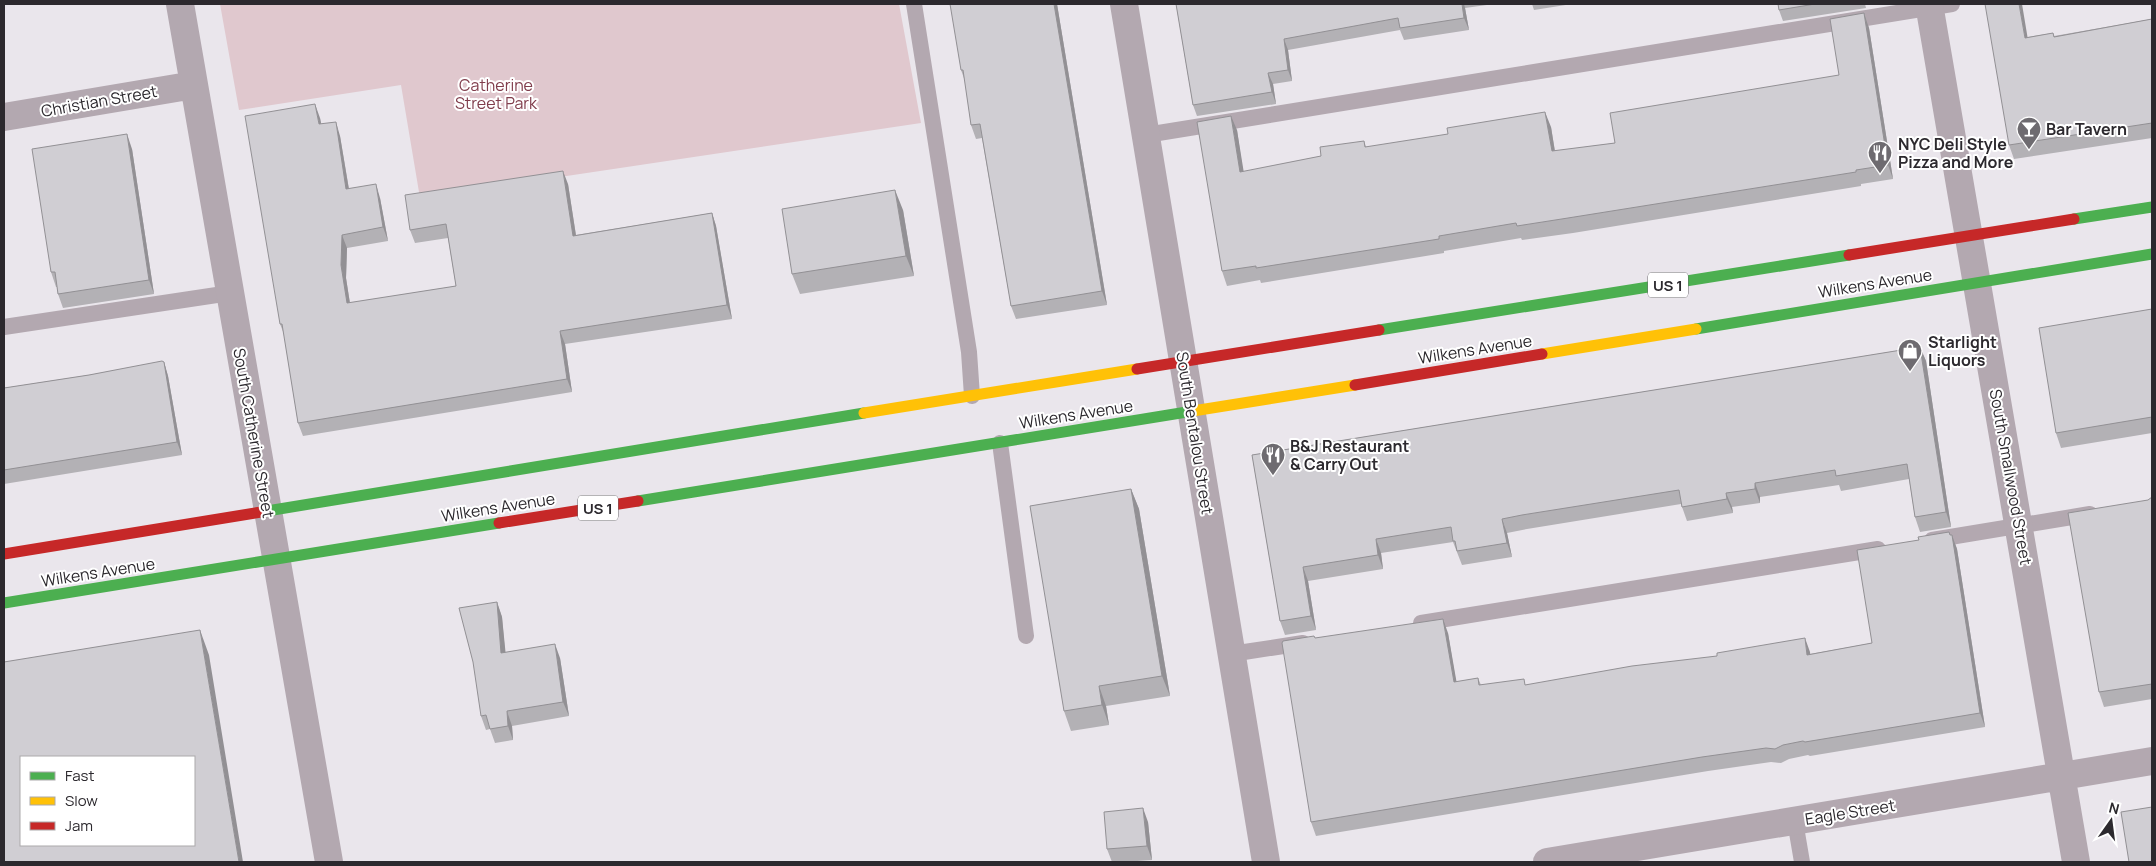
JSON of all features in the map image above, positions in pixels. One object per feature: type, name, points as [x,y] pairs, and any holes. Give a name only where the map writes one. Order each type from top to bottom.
[{"type":"main road","name":"Wilkens Avenue","points":[[4,554],[1183,361],[1970,238],[2152,207]]},
{"type":"main road","name":"Wilkens Avenue","points":[[4,603],[1191,412],[2152,254]]},
{"type":"street","name":"South Catherine Street","points":[[180,4],[329,862]]},
{"type":"street","name":"South Bentalou Street","points":[[1124,4],[1266,862]]},
{"type":"street","name":"South Smallwood Street","points":[[1937,5],[1970,238],[2076,862]]},
{"type":"street","name":"Christian Street","points":[[4,117],[194,85]]},
{"type":"street","name":"Eagle Street","points":[[1547,862],[2152,761]]},
{"type":"lane","points":[[914,4],[969,352],[972,396]]},
{"type":"lane","points":[[1146,135],[1937,5]]},
{"type":"lane","points":[[4,327],[230,293]]},
{"type":"lane","points":[[1000,443],[1026,636]]},
{"type":"lane","points":[[1917,542],[2107,511]]},
{"type":"lane","points":[[1401,626],[1898,546]]},
{"type":"lane","points":[[1231,654],[1314,641]]},
{"type":"lane","points":[[1795,821],[1802,862]]},
{"type":"green space","name":"Catherine Street Park","points":[[220,4],[899,4],[921,123],[420,198],[401,85],[239,110]]},
{"type":"building","points":[[950,4],[1054,4],[1102,291],[1011,306],[980,124],[971,125],[963,70],[961,70]]},
{"type":"building","points":[[1176,4],[1462,4],[1464,18],[1400,28],[1398,18],[1284,39],[1288,70],[1268,73],[1272,92],[1193,105]]},
{"type":"building","points":[[1778,4],[1815,4],[1779,10]]},
{"type":"building","points":[[1985,4],[2019,4],[2025,38],[2053,33],[2054,37],[2152,19],[2152,123],[2009,145]]},
{"type":"building","points":[[1864,13],[1888,165],[1856,170],[1856,172],[1517,226],[1516,223],[1439,236],[1439,239],[1256,268],[1256,266],[1222,271],[1197,122],[1231,116],[1240,172],[1321,156],[1320,147],[1364,141],[1365,147],[1448,134],[1447,128],[1545,112],[1552,151],[1615,143],[1610,113],[1839,75],[1830,19]]},
{"type":"building","points":[[315,104],[319,124],[336,122],[346,189],[376,184],[383,227],[342,235],[341,265],[347,303],[456,286],[446,224],[410,230],[405,195],[563,171],[573,236],[712,213],[727,305],[560,331],[567,379],[298,423],[245,116]]},
{"type":"building","points":[[127,134],[149,280],[58,294],[55,272],[51,272],[32,149]]},
{"type":"building","points":[[895,190],[906,256],[792,274],[782,209]]},
{"type":"building","points":[[2152,309],[2152,417],[2056,433],[2039,328]]},
{"type":"building","points":[[1920,347],[1946,512],[1915,517],[1907,464],[1836,476],[1835,470],[1755,483],[1755,489],[1726,493],[1727,499],[1682,507],[1679,490],[1522,515],[1502,519],[1507,543],[1457,551],[1451,527],[1376,539],[1378,555],[1303,567],[1311,616],[1280,621],[1252,455]]},
{"type":"building","points":[[164,362],[177,442],[4,470],[4,388],[89,375]]},
{"type":"building","points":[[1131,489],[1162,676],[1099,686],[1102,705],[1064,711],[1030,506]]},
{"type":"building","points":[[2152,497],[2152,684],[2099,692],[2068,513],[2148,500]]},
{"type":"building","points":[[1949,532],[1952,535],[1980,713],[1803,741],[1783,745],[1775,749],[1766,748],[1702,757],[1311,822],[1283,641],[1443,619],[1454,682],[1478,678],[1479,685],[1524,679],[1525,685],[1632,666],[1717,656],[1717,653],[1805,638],[1807,655],[1872,643],[1857,550],[1919,540],[1918,537]]},
{"type":"building","points":[[497,602],[501,653],[555,644],[563,702],[507,711],[508,726],[490,729],[486,715],[481,716],[473,662],[459,608]]},
{"type":"building","points":[[200,630],[239,862],[4,862],[4,662]]},
{"type":"building","points":[[2152,807],[2152,862],[2129,862],[2121,812]]},
{"type":"building","points":[[1143,808],[1147,846],[1107,849],[1104,812]]},
{"type":"traffic: fast","points":[[2074,219],[2152,207]]},
{"type":"traffic: fast","points":[[1696,329],[2152,254]]},
{"type":"traffic: fast","points":[[1379,330],[1849,255]]},
{"type":"traffic: fast","points":[[638,501],[1193,411]]},
{"type":"traffic: fast","points":[[261,512],[864,413]]},
{"type":"traffic: fast","points":[[4,603],[499,523]]},
{"type":"traffic: slow","points":[[1542,354],[1696,329]]},
{"type":"traffic: slow","points":[[864,413],[1137,369]]},
{"type":"traffic: slow","points":[[1193,411],[1355,385]]},
{"type":"traffic: jam","points":[[1849,255],[2074,219]]},
{"type":"traffic: jam","points":[[1137,369],[1379,330]]},
{"type":"traffic: jam","points":[[1355,385],[1542,354]]},
{"type":"traffic: jam","points":[[499,523],[638,501]]},
{"type":"traffic: jam","points":[[4,554],[261,512]]},
{"type":"place","name":"Bar Tavern","points":[[2029,150]]},
{"type":"place","name":"NYC Deli Style Pizza and More","points":[[1880,174]]},
{"type":"place","name":"Starlight Liquors","points":[[1910,372]]},
{"type":"place","name":"B&J Restaurant & Carry Out","points":[[1273,476]]}]
